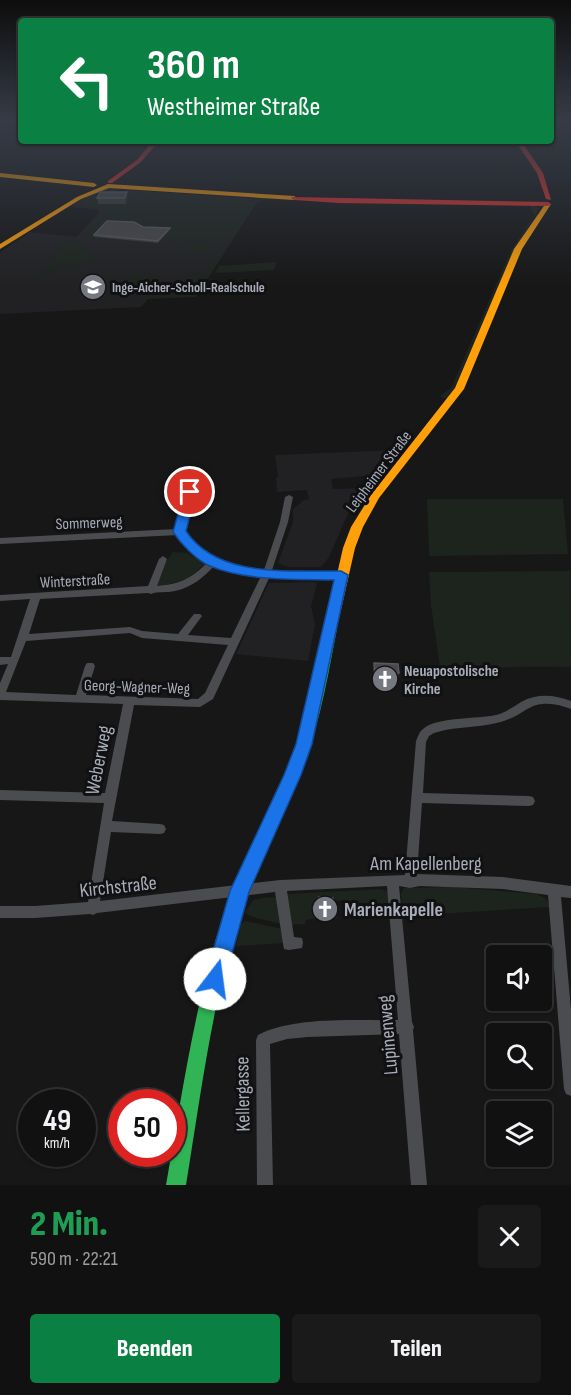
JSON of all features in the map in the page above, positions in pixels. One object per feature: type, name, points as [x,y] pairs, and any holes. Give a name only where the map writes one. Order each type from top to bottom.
[{"type":"main road","points":[[26,177],[339,201],[510,202],[540,201],[540,177]]},
{"type":"main road","points":[[0,247],[115,177]]},
{"type":"main road","name":"Leipheimer Straße","points":[[176,1185],[206,1022],[240,891],[304,744],[349,548],[364,514],[459,389],[540,201]]},
{"type":"street","points":[[190,492],[180,532],[186,540],[213,562],[265,574],[341,575]]},
{"type":"street","name":"Georg-Wagner-Weg","points":[[0,696],[200,703],[209,696],[265,574],[286,517],[289,497]]},
{"type":"street","name":"Sommerweg","points":[[0,541],[180,532]]},
{"type":"street","points":[[151,591],[163,559]]},
{"type":"street","name":"Winterstraße","points":[[0,598],[176,588],[196,578],[213,562]]},
{"type":"street","points":[[0,696],[23,638],[36,596]]},
{"type":"street","points":[[181,636],[197,616]]},
{"type":"street","points":[[23,638],[130,630],[142,634],[232,642]]},
{"type":"street","points":[[0,661],[15,660]]},
{"type":"street","points":[[80,699],[90,666]]},
{"type":"street","points":[[410,882],[421,741],[425,733],[437,726],[481,723],[507,716],[524,704],[541,699],[563,701],[571,705]]},
{"type":"street","name":"Weberweg","points":[[93,909],[105,826],[129,702]]},
{"type":"street","points":[[0,795],[110,798]]},
{"type":"street","points":[[418,798],[529,801]]},
{"type":"street","points":[[105,826],[160,829]]},
{"type":"street","name":"Lupinenweg","points":[[393,882],[419,1185]]},
{"type":"street","name":"Am Kapellenberg","points":[[240,891],[280,886],[410,882],[507,883],[571,892]]},
{"type":"street","points":[[280,886],[289,944],[297,943]]},
{"type":"street","name":"Kirchstraße","points":[[0,912],[30,913],[93,909],[240,891]]},
{"type":"street","points":[[554,891],[571,1089]]},
{"type":"street","name":"Kellergasse","points":[[265,1185],[263,1040],[271,1034],[308,1030],[407,1027]]},
{"type":"shaded area","points":[[109,187],[121,188],[113,193],[90,195],[125,196],[130,192],[258,201],[261,198],[288,200],[267,199],[256,203],[230,244],[209,244],[209,249],[226,249],[196,297],[173,297],[182,285],[200,285],[202,281],[195,278],[197,274],[207,273],[210,268],[207,265],[216,263],[213,259],[220,251],[193,252],[184,249],[188,245],[206,244],[163,240],[160,244],[86,237],[89,234],[85,231],[104,212],[103,209],[76,204],[89,195],[71,206],[85,196]]},
{"type":"shaded area","points":[[126,190],[259,199],[196,297],[148,299],[141,307],[0,314],[0,253],[2,251],[30,232],[76,237],[100,212],[97,209],[71,207],[90,195],[118,195]]},
{"type":"shaded area","points":[[529,204],[539,209],[513,252],[454,389],[448,398],[441,398],[441,395],[451,388],[511,251],[534,215]]},
{"type":"shaded area","points":[[75,238],[94,258],[76,268],[62,266],[42,277],[35,275],[51,267],[44,265],[49,260],[58,258],[58,253],[54,252]]},
{"type":"shaded area","points":[[277,262],[274,270],[215,273],[219,266]]},
{"type":"shaded area","points":[[137,274],[161,277],[152,292],[169,295],[148,299],[141,307],[136,308],[145,296],[125,290]]},
{"type":"shaded area","points":[[396,450],[375,475],[331,479],[333,489],[365,488],[346,518],[329,557],[321,567],[288,567],[278,563],[293,522],[293,509],[304,500],[309,499],[307,490],[277,492],[276,478],[278,477],[275,455]]},
{"type":"shaded area","points":[[427,499],[563,499],[568,554],[429,556]]},
{"type":"shaded area","points":[[173,552],[187,553],[205,564],[186,580],[156,587],[165,563]]},
{"type":"shaded area","points":[[570,571],[571,667],[440,667],[431,605],[429,572]]},
{"type":"shaded area","points":[[315,582],[317,584],[311,606],[315,624],[308,661],[236,654],[269,583]]},
{"type":"shaded area","points":[[453,887],[537,894],[546,899],[550,907],[403,916],[401,894],[404,888]]},
{"type":"shaded area","points":[[380,889],[389,892],[390,911],[387,915],[359,917],[353,907],[349,907],[347,900],[333,901],[315,912],[326,915],[334,913],[338,918],[309,919],[305,921],[305,924],[290,925],[286,897],[289,894]]},
{"type":"shaded area","points":[[278,898],[281,924],[245,913],[253,900]]},
{"type":"shaded area","points":[[246,921],[282,929],[284,943],[236,946],[241,924]]},
{"type":"building","points":[[100,192],[127,192],[125,198],[97,198]]},
{"type":"building","points":[[107,221],[134,222],[143,227],[170,228],[158,241],[94,235]]},
{"type":"building","points":[[374,663],[398,664],[399,673],[375,673]]},
{"type":"building","points":[[319,897],[333,898],[333,910],[321,911],[314,905]]},
{"type":"traffic: fast","points":[[176,1185],[201,1037],[218,964],[245,876],[303,747],[332,623]]},
{"type":"traffic: slow","points":[[22,177],[94,185]]},
{"type":"traffic: slow","points":[[0,247],[79,198],[108,186],[294,198]]},
{"type":"traffic: slow","points":[[332,623],[349,548],[357,527],[375,497],[459,389],[518,249],[548,204]]},
{"type":"traffic: jam","points":[[110,182],[116,177]]},
{"type":"traffic: jam","points":[[541,177],[549,199]]},
{"type":"traffic: jam","points":[[294,198],[339,201],[548,204]]},
{"type":"place","name":"Inge-Aicher-Scholl-Realschule","points":[[93,287]]},
{"type":"place","name":"Neuapostolische Kirche","points":[[385,679]]},
{"type":"place","name":"Marienkapelle","points":[[325,909]]},
{"type":"route","points":[[190,492],[180,532],[186,540],[213,562],[265,574],[341,575],[304,744],[240,891],[215,979]]}]
